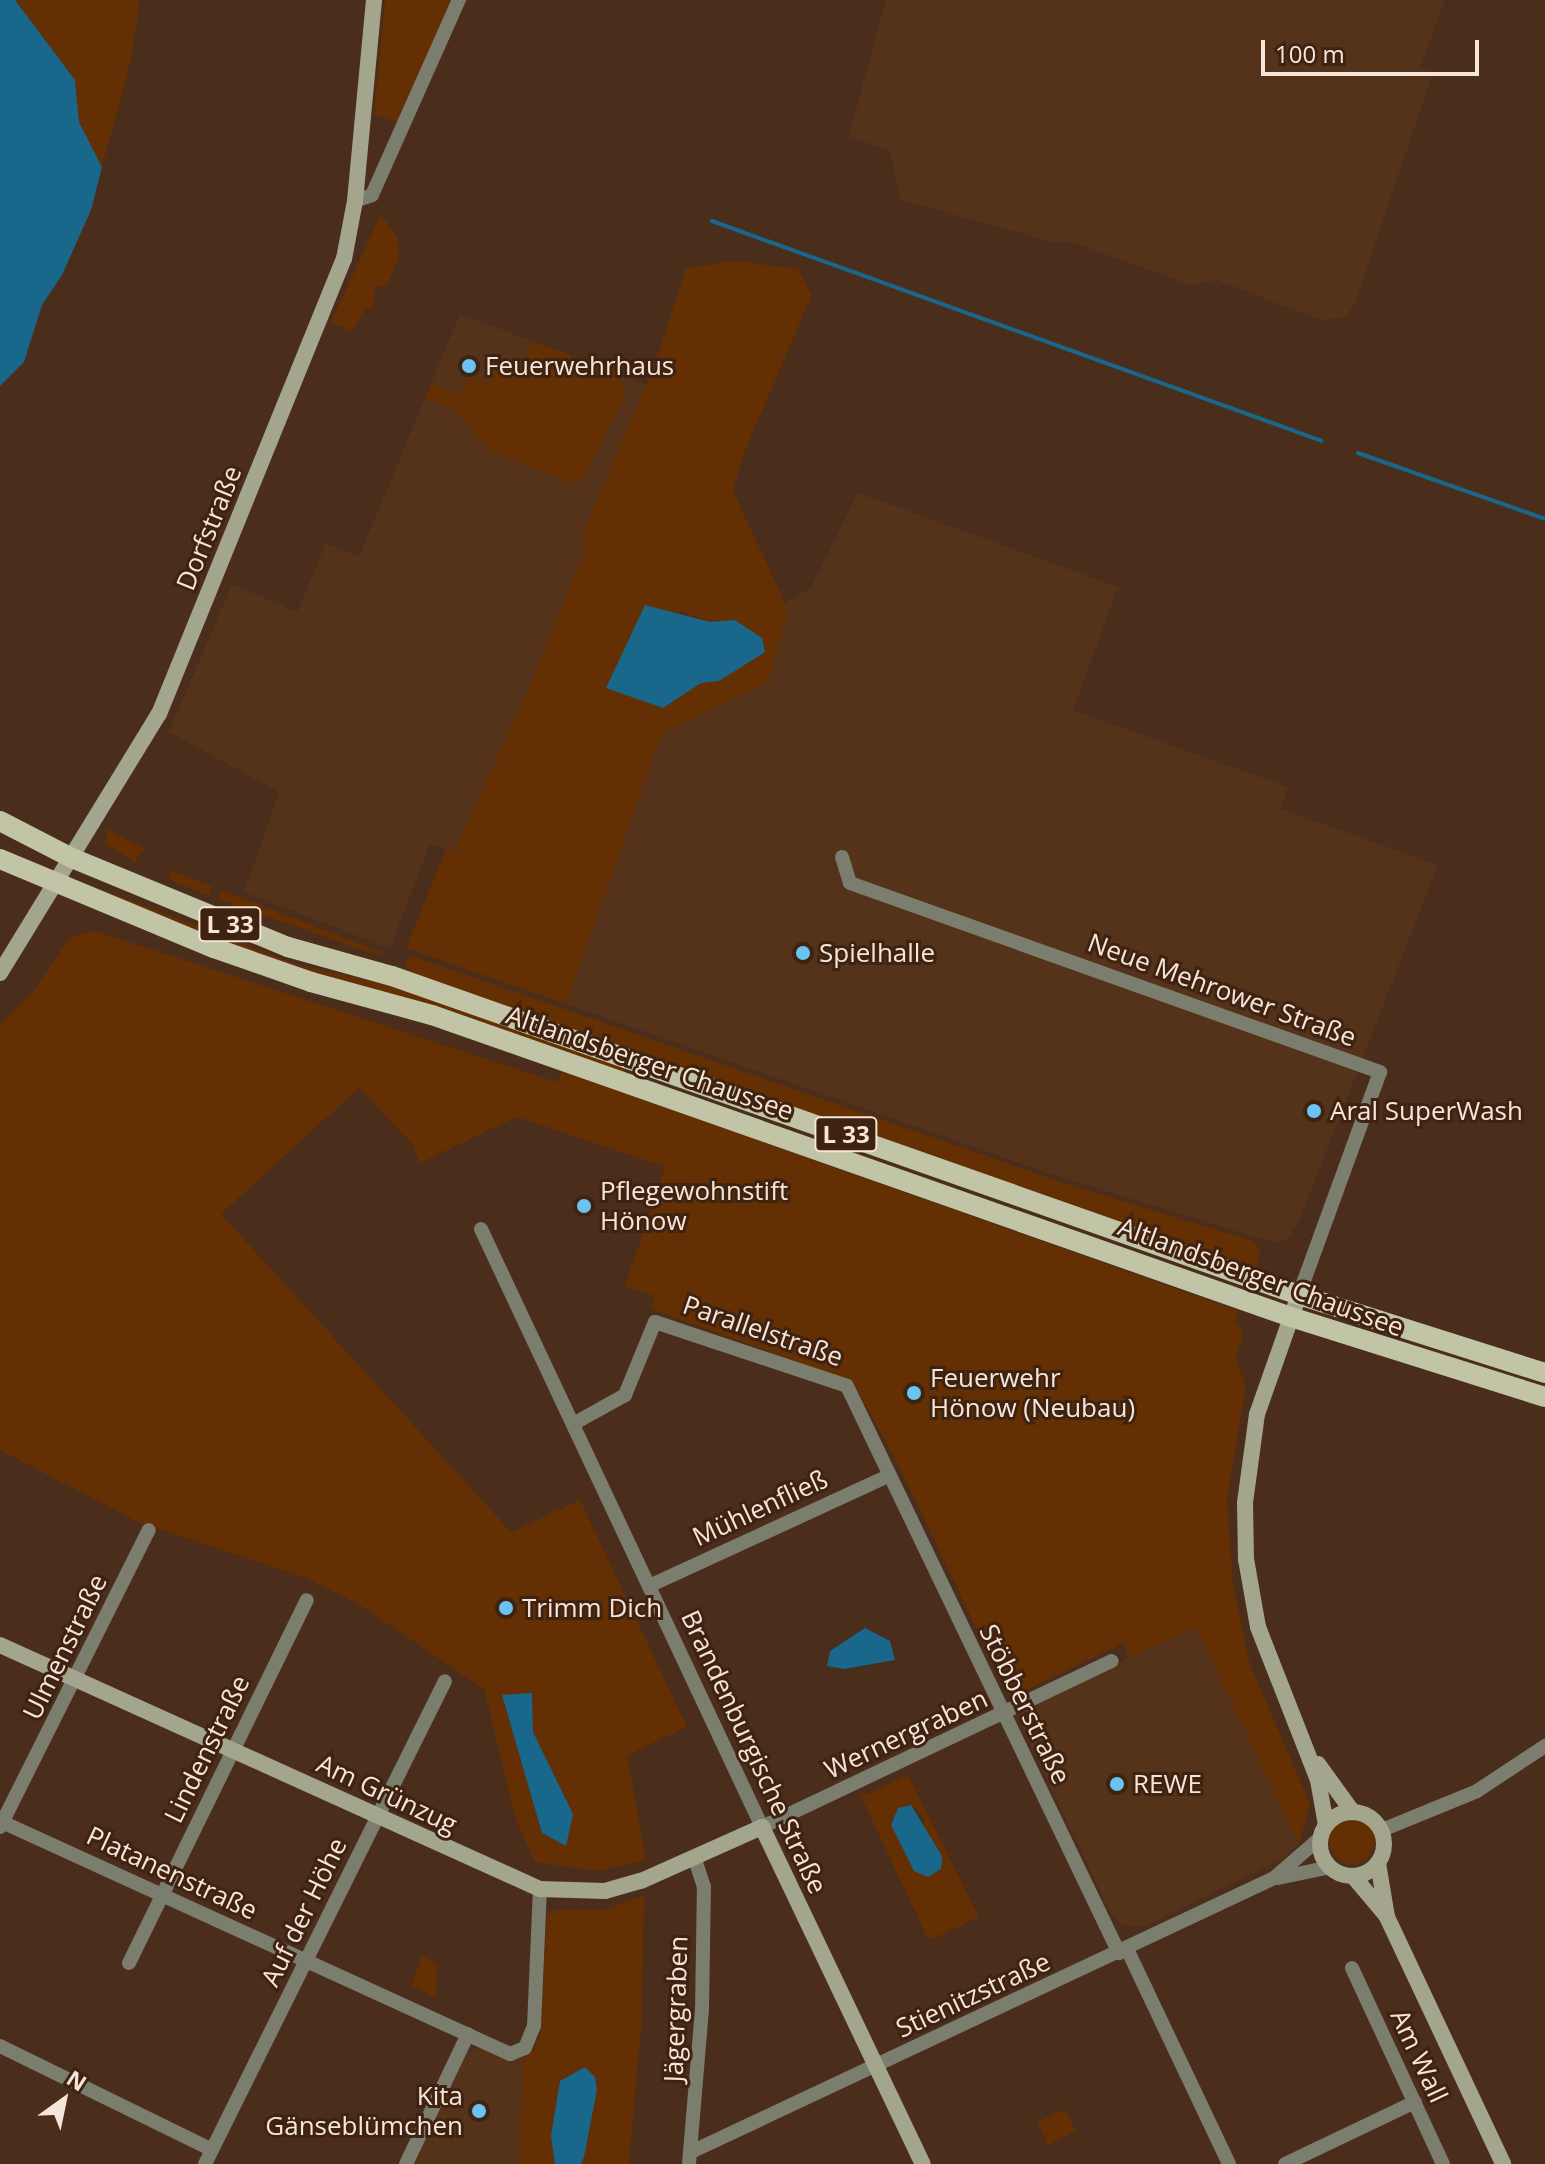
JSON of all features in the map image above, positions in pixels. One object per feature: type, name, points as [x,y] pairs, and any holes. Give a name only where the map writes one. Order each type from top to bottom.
[{"type":"main road","name":"Dorfstraße","points":[[0,973],[159,714],[344,259],[355,201],[374,0]]},
{"type":"main road","name":"L 33","points":[[0,821],[72,858]]},
{"type":"main road","name":"Altlandsberger Chaussee","points":[[72,858],[288,947],[392,976],[1299,1295],[1545,1373]]},
{"type":"main road","name":"L 33","points":[[0,859],[56,884]]},
{"type":"main road","name":"Altlandsberger Chaussee","points":[[56,884],[214,948],[432,1015],[1291,1317],[1545,1397]]},
{"type":"main road","points":[[1299,1295],[1257,1414],[1245,1522],[1248,1578],[1258,1627],[1304,1741],[1330,1867],[1353,1876],[1387,1917],[1503,2164]]},
{"type":"main road","name":"Am Grünzug","points":[[0,1645],[540,1889],[605,1891],[762,1827]]},
{"type":"main road","points":[[1304,1741],[1352,1811],[1370,1816],[1382,1830],[1385,1847],[1378,1863],[1387,1917]]},
{"type":"main road","points":[[1323,1832],[1352,1811]]},
{"type":"main road","name":"Brandenburgische Straße","points":[[762,1827],[923,2164]]},
{"type":"main road","points":[[1353,1876],[1378,1863]]},
{"type":"street","points":[[355,201],[372,195],[459,0]]},
{"type":"street","name":"Neue Mehrower Straße","points":[[842,857],[850,883],[1380,1072],[1299,1295]]},
{"type":"street","name":"Brandenburgische Straße","points":[[481,1229],[762,1827]]},
{"type":"street","name":"Parallelstraße","points":[[573,1424],[625,1395],[649,1329],[655,1322],[665,1323],[847,1386],[890,1475]]},
{"type":"street","name":"Mühlenfließ","points":[[649,1586],[890,1475]]},
{"type":"street","name":"Stöbberstraße","points":[[890,1475],[1003,1715],[1229,2164]]},
{"type":"street","name":"Ulmenstraße","points":[[1,1824],[149,1530]]},
{"type":"street","name":"Lindenstraße","points":[[129,1963],[307,1600]]},
{"type":"street","name":"Wernergraben","points":[[762,1827],[1112,1661]]},
{"type":"street","name":"Auf der Höhe","points":[[208,2157],[445,1681]]},
{"type":"street","points":[[1382,1830],[1477,1791],[1545,1746]]},
{"type":"street","name":"Platanenstraße","points":[[1,1824],[510,2054],[530,2039],[540,1889]]},
{"type":"street","name":"Stienitzstraße","points":[[1274,1878],[1323,1832]]},
{"type":"street","name":"Jägergraben","points":[[690,2158],[703,1964],[704,1887],[694,1857]]},
{"type":"street","name":"Stienitzstraße","points":[[690,2158],[1274,1878],[1330,1867]]},
{"type":"street","name":"Am Wall","points":[[1352,1968],[1443,2164]]},
{"type":"street","points":[[406,2164],[461,2031]]},
{"type":"street","points":[[0,2046],[208,2157]]},
{"type":"street","points":[[1285,2164],[1415,2102]]},
{"type":"shaded area","points":[[15,0],[140,0],[131,60],[102,167],[79,122],[75,80]]},
{"type":"shaded area","points":[[385,0],[454,0],[398,122],[374,115]]},
{"type":"shaded area","points":[[886,0],[1445,0],[1420,68],[1433,73],[1356,300],[1346,317],[1321,320],[1217,280],[1191,285],[1069,241],[1057,243],[900,200],[890,151],[849,136]]},
{"type":"shaded area","points":[[381,214],[398,239],[399,258],[386,287],[375,286],[374,307],[365,308],[353,331],[331,322]]},
{"type":"shaded area","points":[[735,261],[798,269],[812,295],[744,453],[733,491],[788,609],[769,681],[662,733],[566,1004],[406,948],[446,849],[454,852],[524,699],[586,548],[581,537],[655,365],[686,268]],"holes":[[[679,611],[710,622],[735,620],[719,681],[701,683]]]},
{"type":"shaded area","points":[[460,314],[647,385],[581,537],[586,548],[524,699],[454,852],[430,844],[390,948],[244,892],[279,792],[169,732],[232,584],[297,612],[326,543],[359,557]]},
{"type":"shaded area","points":[[533,342],[615,370],[624,387],[623,401],[582,481],[572,483],[489,450],[457,412],[425,397],[432,384],[461,396],[469,375],[490,384],[500,360],[521,369]]},
{"type":"shaded area","points":[[858,493],[1118,587],[1073,710],[1288,787],[1281,809],[1438,865],[1299,1221],[1287,1240],[1272,1242],[1054,1175],[566,1004],[662,733],[769,681],[785,603],[811,588]]},
{"type":"shaded area","points":[[106,829],[145,848],[135,862],[107,845]]},
{"type":"shaded area","points":[[172,870],[213,887],[209,896],[168,879]]},
{"type":"shaded area","points":[[221,890],[378,951],[389,952],[373,954],[218,899]]},
{"type":"shaded area","points":[[109,892],[298,965],[398,987],[627,1064],[623,1074],[296,969],[107,897]]},
{"type":"shaded area","points":[[95,931],[557,1082],[562,1071],[1239,1311],[1235,1321],[1243,1333],[1236,1359],[1246,1386],[1227,1499],[1233,1584],[1250,1665],[1310,1804],[1299,1844],[1196,1627],[1129,1658],[1123,1643],[1010,1698],[897,1462],[853,1382],[651,1309],[655,1296],[625,1286],[665,1167],[517,1117],[420,1163],[412,1144],[359,1088],[221,1214],[511,1532],[580,1500],[687,1727],[627,1755],[646,1860],[597,1871],[535,1862],[516,1820],[484,1689],[358,1604],[306,1578],[138,1522],[0,1450],[0,1025],[33,992],[70,937]],"holes":[[[532,1694],[533,1732],[573,1814],[542,1833],[502,1695]]]},
{"type":"shaded area","points":[[412,956],[1058,1181],[1253,1241],[1260,1250],[1256,1268],[411,975],[404,963]]},
{"type":"shaded area","points":[[1196,1626],[1299,1844],[1281,1860],[1145,1926],[1122,1925],[1110,1912],[1017,1716],[1026,1707]]},
{"type":"shaded area","points":[[908,1775],[979,1917],[933,1939],[927,1937],[859,1792],[865,1795]],"holes":[[[916,1808],[924,1819],[914,1871],[891,1820]]]},
{"type":"shaded area","points":[[1352,1818],[1361,1819],[1368,1825],[1374,1832],[1374,1850],[1368,1857],[1361,1863],[1352,1864],[1343,1863],[1336,1857],[1330,1850],[1329,1841],[1330,1832],[1336,1825],[1343,1819]]},
{"type":"shaded area","points":[[644,1895],[642,2016],[629,2164],[581,2164],[584,2157],[560,2081],[551,2136],[555,2164],[518,2164],[524,2058],[534,2050],[541,2032],[547,1911],[606,1909]]},
{"type":"shaded area","points":[[422,1956],[437,1963],[436,1998],[411,1986]]},
{"type":"shaded area","name":"Kita Gänseblümchen","points":[[479,2048],[524,2053],[518,2164],[411,2164],[465,2053]]},
{"type":"shaded area","points":[[1065,2109],[1076,2131],[1048,2145],[1037,2122]]},
{"type":"water","points":[[0,0],[15,0],[75,80],[79,122],[102,167],[91,210],[62,275],[42,305],[24,362],[0,386]]},
{"type":"water","points":[[645,605],[710,622],[735,620],[762,638],[765,652],[719,681],[701,683],[663,708],[606,688]]},
{"type":"water","points":[[865,1628],[890,1641],[895,1660],[844,1669],[827,1666],[830,1651]]},
{"type":"water","points":[[532,1693],[533,1732],[573,1814],[566,1846],[542,1833],[502,1695]]},
{"type":"water","points":[[911,1805],[942,1856],[941,1869],[928,1877],[914,1871],[891,1825],[898,1808]]},
{"type":"water","points":[[585,2067],[595,2077],[597,2090],[584,2157],[581,2164],[555,2164],[551,2136],[560,2081]]},
{"type":"waterway","points":[[712,221],[1322,441]]},
{"type":"waterway","points":[[1358,453],[1545,519]]},
{"type":"place","name":"Feuerwehrhaus","points":[[469,366]]},
{"type":"place","name":"Spielhalle","points":[[803,953]]},
{"type":"place","name":"Aral SuperWash","points":[[1314,1111]]},
{"type":"place","name":"Pflegewohnstift Hönow","points":[[584,1206]]},
{"type":"place","name":"Feuerwehr Hönow (Neubau)","points":[[914,1393]]},
{"type":"place","name":"Trimm Dich","points":[[506,1608]]},
{"type":"place","name":"REWE","points":[[1117,1784]]},
{"type":"place","name":"Kita Gänseblümchen","points":[[479,2111]]}]
